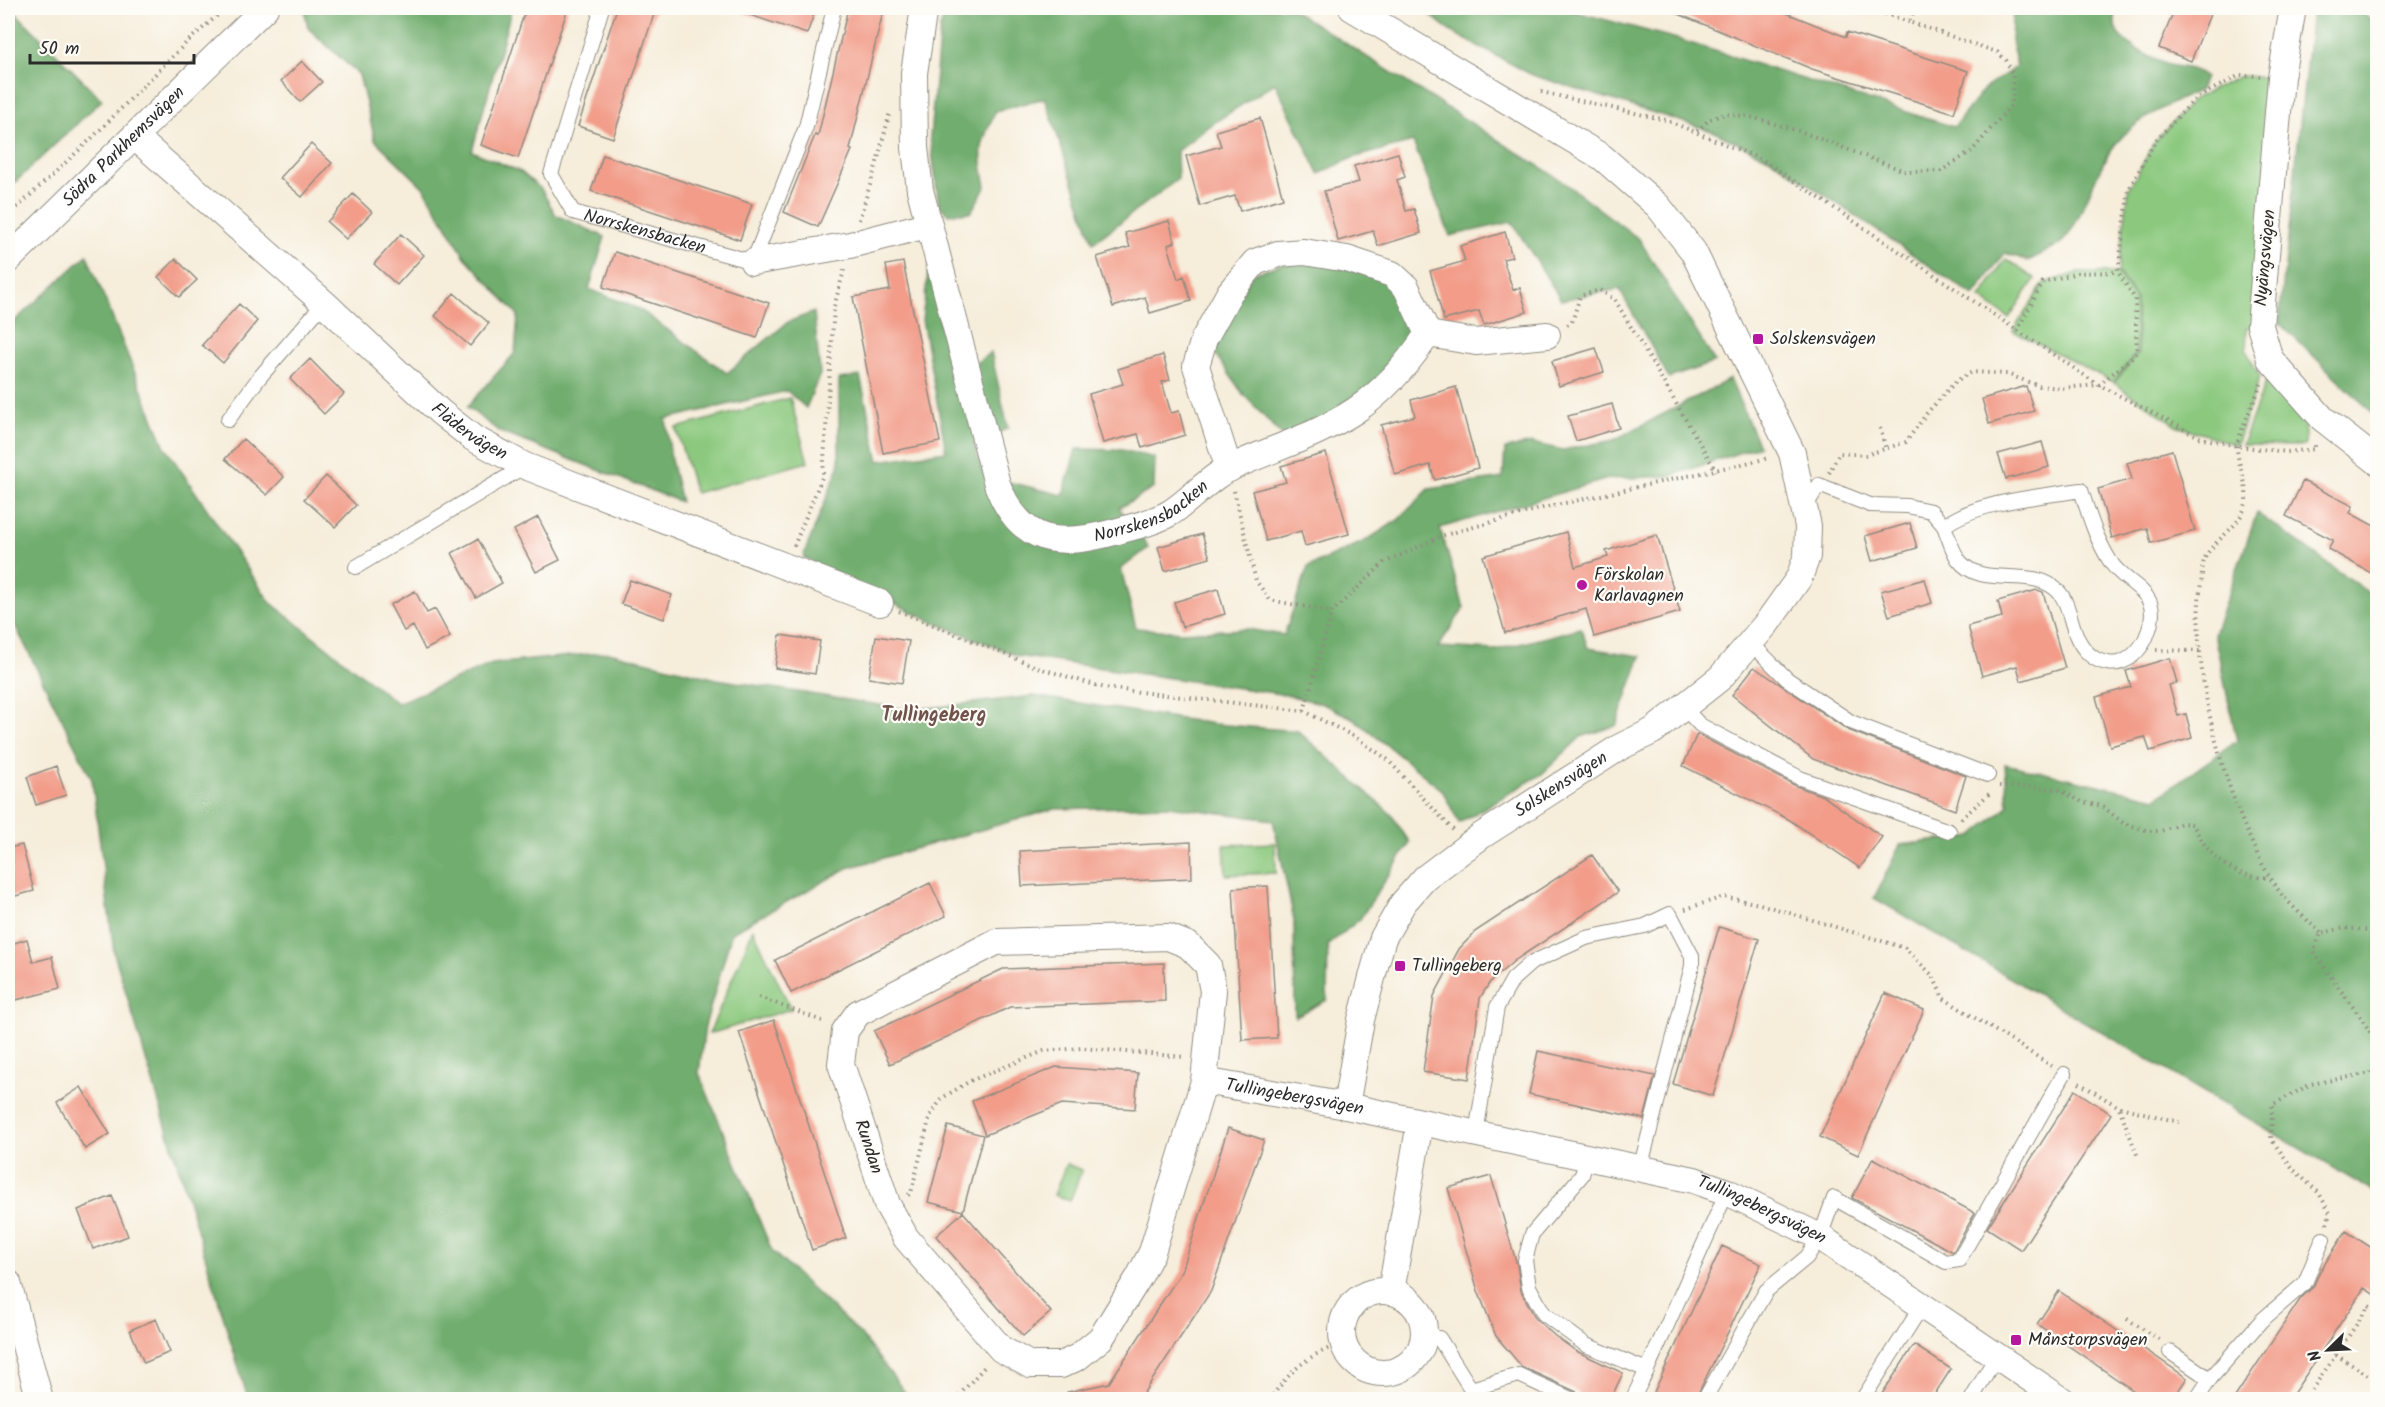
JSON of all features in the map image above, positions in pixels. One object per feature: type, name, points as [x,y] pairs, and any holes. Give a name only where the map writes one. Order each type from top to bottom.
[{"type":"street","name":"Södra Parkhemsvägen","points":[[8,260],[265,8]]},
{"type":"street","name":"Norrskensbacken","points":[[924,8],[914,73],[915,148],[927,225],[997,484],[1004,502],[1021,524],[1047,539],[1058,541],[1087,540],[1154,521],[1169,513],[1229,469],[1289,444],[1356,410],[1408,362],[1428,334]]},
{"type":"street","name":"Solskensvägen","points":[[1346,1106],[1361,1020],[1383,938],[1403,903],[1425,878],[1467,847],[1620,747],[1653,730],[1720,678],[1767,623],[1799,578],[1807,556],[1808,525],[1791,453],[1693,251],[1658,206],[1602,157],[1352,8]]},
{"type":"street","name":"Nyängsvägen","points":[[2293,8],[2281,77],[2260,327],[2270,359],[2322,418],[2378,462]]},
{"type":"street","name":"Flädervägen","points":[[135,137],[324,303],[440,412],[473,438],[525,466],[880,603]]},
{"type":"street","name":"Norrskensbacken","points":[[753,262],[850,246],[927,225]]},
{"type":"street","points":[[1229,469],[1196,366],[1204,339],[1230,292],[1255,262],[1278,254],[1304,252],[1347,259],[1392,274],[1406,287],[1428,334],[1476,342],[1547,334]]},
{"type":"street","name":"Rundan","points":[[1168,937],[1188,945],[1208,965],[1213,991],[1205,1070],[1152,1252],[1101,1338],[1078,1357],[1061,1365],[1030,1365],[1001,1349],[906,1238],[887,1204],[841,1064],[845,1031],[858,1013],[996,942],[1168,937]]},
{"type":"street","name":"Tullingebergsvägen","points":[[1205,1070],[1346,1106],[1694,1180],[1727,1192],[1820,1237],[2062,1400]]},
{"type":"street","points":[[1391,1292],[1420,1122]]},
{"type":"street","points":[[8,1282],[40,1400]]},
{"type":"street","points":[[1391,1292],[1412,1303],[1423,1324],[1424,1335],[1415,1358],[1395,1372],[1383,1373],[1360,1366],[1351,1358],[1343,1342],[1343,1322],[1353,1304],[1371,1293],[1391,1292]]},
{"type":"lane","name":"Norrskensbacken","points":[[602,8],[551,174],[573,212],[753,262]]},
{"type":"lane","points":[[753,262],[806,127],[834,8]]},
{"type":"lane","points":[[228,420],[259,378],[324,303]]},
{"type":"lane","points":[[356,567],[525,466]]},
{"type":"lane","points":[[1805,507],[1819,485],[1870,505],[1907,506],[1931,511],[1944,526],[1958,559],[1972,570],[1985,575],[2046,580],[2061,593],[2079,643],[2094,658],[2108,664],[2124,662],[2144,644],[2151,626],[2152,609],[2145,594],[2112,565],[2098,540],[2081,490],[2019,500],[1958,515],[1944,526]]},
{"type":"lane","points":[[1750,642],[1787,679],[1851,722],[1988,775]]},
{"type":"lane","points":[[1682,706],[1700,725],[1800,778],[1949,831]]},
{"type":"lane","points":[[1476,1133],[1497,1006],[1513,979],[1531,963],[1586,938],[1644,926],[1670,914],[1692,956],[1692,966],[1640,1169]]},
{"type":"lane","points":[[1704,1400],[1766,1291],[1807,1257],[1820,1237],[1834,1198],[1946,1262],[1959,1260],[2064,1074]]},
{"type":"lane","points":[[1587,1158],[1582,1175],[1532,1234],[1525,1260],[1529,1287],[1544,1314],[1586,1345],[1647,1370]]},
{"type":"lane","points":[[1632,1400],[1727,1192]]},
{"type":"lane","points":[[2196,1400],[2210,1379],[2261,1321],[2305,1283],[2323,1239]]},
{"type":"lane","points":[[1862,1400],[1922,1306]]},
{"type":"lane","points":[[1424,1335],[1439,1338],[1471,1389],[1519,1375],[1573,1400]]},
{"type":"lane","points":[[2170,1352],[2210,1379]]},
{"type":"lane","points":[[1971,1400],[1997,1355]]},
{"type":"path","points":[[8,216],[91,139],[187,42],[226,8]]},
{"type":"path","points":[[1697,131],[1710,119],[1725,114],[1751,117],[1802,132],[1907,172],[1941,171],[1972,151],[2001,120],[2012,104],[2013,75],[2006,60],[1997,52],[1868,8]]},
{"type":"path","points":[[1909,22],[1915,8]]},
{"type":"path","points":[[1819,485],[1831,471],[1839,453],[1866,455],[1906,442],[1927,413],[1956,381],[1972,372],[2007,374],[2051,387],[2099,385],[2137,353],[2135,299],[2118,272],[2129,189],[2156,141],[2195,99],[2240,75],[2281,77]]},
{"type":"path","points":[[1532,87],[1542,93],[1666,120],[1761,159],[2099,385],[2201,438],[2237,446],[2287,452],[2315,449],[2316,425],[2322,418]]},
{"type":"path","points":[[785,567],[823,475],[834,307],[850,246],[876,166],[891,102]]},
{"type":"path","points":[[2017,331],[2043,282],[2077,273],[2118,272]]},
{"type":"path","points":[[1547,334],[1572,322],[1580,296],[1600,290],[1609,294],[1624,311],[1716,471]]},
{"type":"path","points":[[2270,359],[2237,446],[2248,492],[2244,509],[2235,525],[2218,541],[2204,560],[2199,593],[2198,636],[2217,742],[2235,803],[2270,877],[2286,899],[2321,933]]},
{"type":"path","points":[[1880,428],[1886,450]]},
{"type":"path","points":[[1304,711],[1332,612],[1384,563],[1441,536],[1543,508],[1791,453]]},
{"type":"path","points":[[1229,469],[1257,581],[1263,592],[1270,600],[1332,612]]},
{"type":"path","points":[[880,603],[1040,668],[1105,688],[1304,711],[1355,737],[1387,759],[1424,796],[1467,847]]},
{"type":"path","points":[[2144,644],[2159,651],[2200,651]]},
{"type":"path","points":[[1988,775],[1999,786],[2058,789],[2082,802],[2102,806],[2123,823],[2149,831],[2161,831],[2182,823],[2192,824],[2209,850],[2239,873],[2256,879],[2270,877]]},
{"type":"path","points":[[1966,813],[1999,786]]},
{"type":"path","points":[[1670,914],[1724,897],[1760,904],[1905,948],[1934,976],[1943,998],[2119,1107],[2179,1122]]},
{"type":"path","points":[[2321,933],[2345,928],[2378,931]]},
{"type":"path","points":[[2321,933],[2314,950],[2321,966],[2368,1030],[2378,1049]]},
{"type":"path","points":[[759,997],[845,1031]]},
{"type":"path","points":[[887,1204],[911,1193],[930,1116],[935,1107],[942,1098],[970,1081],[1044,1051],[1112,1050],[1205,1070]]},
{"type":"path","points":[[2323,1239],[2330,1213],[2319,1192],[2294,1170],[2271,1139],[2272,1105],[2311,1084],[2371,1073],[2378,1056]]},
{"type":"path","points":[[2119,1107],[2138,1157]]},
{"type":"path","points":[[2305,1400],[2369,1306],[2378,1312]]},
{"type":"path","points":[[2127,1319],[2166,1344],[2170,1352]]},
{"type":"path","points":[[1269,1400],[1292,1370],[1321,1351],[1343,1342]]},
{"type":"path","points":[[955,1400],[1001,1349]]},
{"type":"path","points":[[2336,1355],[2378,1381]]},
{"type":"green space","points":[[8,8],[11,8],[102,100],[8,189]]},
{"type":"green space","points":[[304,8],[512,8],[472,151],[521,172],[541,189],[556,215],[605,237],[589,289],[639,309],[727,373],[788,322],[814,312],[820,374],[806,408],[787,391],[666,419],[671,460],[681,502],[500,432],[467,407],[515,353],[518,315],[465,257],[424,188],[375,140],[359,75],[308,28]]},
{"type":"green space","points":[[947,8],[1290,8],[1561,180],[1639,239],[1715,362],[1669,378],[1619,289],[1561,300],[1512,222],[1450,236],[1413,142],[1352,158],[1319,174],[1275,83],[1209,126],[1177,151],[1178,179],[1093,243],[1045,98],[996,111],[982,147],[981,155],[986,186],[971,212],[948,214],[939,206],[930,137],[940,28]]},
{"type":"green space","points":[[1422,8],[1562,8],[1677,39],[1954,127],[1984,89],[2017,66],[2011,40],[2013,8],[2116,8],[2116,29],[2128,43],[2164,64],[2192,69],[2205,76],[2200,90],[2138,123],[2118,142],[2104,162],[2068,236],[2061,243],[2028,261],[2005,253],[1974,296],[1771,159],[1712,131],[1532,75],[1450,31]]},
{"type":"green space","points":[[2315,8],[2357,8],[2377,26],[2377,417],[2279,323],[2312,10]]},
{"type":"green space","points":[[2240,76],[2280,78],[2259,327],[2247,328],[2246,350],[2260,377],[2236,445],[2176,425],[2114,383],[2138,353],[2136,299],[2118,272],[2129,189],[2155,141],[2195,98]]},
{"type":"green space","points":[[87,255],[165,447],[270,602],[397,703],[492,664],[609,652],[717,679],[911,710],[1034,696],[1214,724],[1298,731],[1391,814],[1410,843],[1360,919],[1328,945],[1327,1000],[1295,1017],[1294,920],[1273,820],[1168,806],[1054,809],[848,868],[732,932],[705,1026],[699,1073],[772,1251],[861,1335],[910,1399],[248,1399],[114,953],[92,780],[8,611],[8,327]]},
{"type":"green space","points":[[1301,257],[1387,279],[1413,314],[1414,340],[1349,408],[1286,440],[1243,394],[1211,348],[1252,274]]},
{"type":"green space","points":[[2006,259],[2035,279],[2009,318],[1980,298]]},
{"type":"green space","points":[[929,266],[953,380],[991,352],[1008,428],[974,445],[984,476],[1063,495],[1076,449],[1122,450],[1155,458],[1154,488],[1119,508],[1141,534],[1148,548],[1121,569],[1136,628],[1181,632],[1247,629],[1284,635],[1308,567],[1367,540],[1398,520],[1429,489],[1503,478],[1505,449],[1532,443],[1563,450],[1614,440],[1730,379],[1759,446],[1670,476],[1608,479],[1440,528],[1464,608],[1438,647],[1496,650],[1581,628],[1588,648],[1641,656],[1616,726],[1581,737],[1542,774],[1459,823],[1442,790],[1354,719],[1323,704],[1287,695],[1018,656],[928,620],[803,557],[839,466],[839,379],[860,376],[879,461],[946,451],[922,320]]},
{"type":"green space","points":[[2078,273],[2117,273],[2135,299],[2136,353],[2113,382],[2013,331],[2044,283]]},
{"type":"green space","points":[[2266,381],[2291,401],[2301,415],[2304,423],[2305,446],[2242,445]]},
{"type":"green space","points":[[790,398],[808,462],[695,493],[676,428]]},
{"type":"green space","points":[[2257,513],[2377,599],[2377,1194],[1874,898],[1900,845],[1972,836],[2008,806],[2005,764],[2156,798],[2237,741],[2214,634]]},
{"type":"green space","points":[[1275,843],[1276,873],[1226,875],[1224,845]]},
{"type":"green space","points":[[753,929],[791,1009],[709,1034]]},
{"type":"green space","points":[[1066,1164],[1082,1170],[1070,1201],[1054,1195]]},
{"type":"building","points":[[526,8],[568,8],[518,158],[481,145]]},
{"type":"building","points":[[617,8],[656,8],[613,138],[578,126]]},
{"type":"building","points":[[738,8],[816,8],[807,34],[738,11]]},
{"type":"building","points":[[848,8],[884,8],[850,149],[852,150],[818,227],[784,212],[815,135],[818,136]]},
{"type":"building","points":[[1664,8],[1774,8],[1846,37],[1847,32],[1968,71],[1954,113],[1812,69]]},
{"type":"building","points":[[2175,8],[2200,8],[2211,12],[2191,61],[2159,48]]},
{"type":"building","points":[[302,61],[322,82],[300,102],[281,81]]},
{"type":"building","points":[[1260,118],[1283,198],[1240,211],[1235,196],[1200,206],[1186,156],[1221,146],[1216,131]]},
{"type":"building","points":[[311,144],[332,163],[302,197],[280,178]]},
{"type":"building","points":[[1398,153],[1405,177],[1397,180],[1406,211],[1414,209],[1421,233],[1378,246],[1373,231],[1338,241],[1324,191],[1359,182],[1354,166]]},
{"type":"building","points":[[603,155],[752,204],[740,240],[591,191]]},
{"type":"building","points":[[353,194],[372,212],[346,239],[327,222]]},
{"type":"building","points":[[1169,221],[1175,242],[1168,245],[1178,279],[1184,276],[1191,301],[1150,313],[1145,297],[1113,307],[1097,257],[1130,247],[1125,233]]},
{"type":"building","points":[[1505,232],[1512,257],[1503,259],[1513,290],[1520,288],[1527,312],[1484,325],[1479,311],[1444,320],[1430,271],[1465,261],[1460,246]]},
{"type":"building","points":[[401,234],[424,255],[397,285],[374,264]]},
{"type":"building","points":[[615,252],[769,303],[757,338],[603,287]]},
{"type":"building","points":[[176,259],[197,280],[179,297],[158,277]]},
{"type":"building","points":[[903,262],[940,442],[883,453],[853,297],[890,290],[886,265]]},
{"type":"building","points":[[454,293],[489,323],[470,346],[435,316]]},
{"type":"building","points":[[239,304],[257,321],[223,363],[202,345]]},
{"type":"building","points":[[1596,348],[1604,372],[1559,386],[1552,361]]},
{"type":"building","points":[[1163,355],[1170,380],[1162,382],[1171,413],[1179,411],[1185,435],[1142,448],[1138,434],[1103,443],[1089,394],[1123,384],[1118,369]]},
{"type":"building","points":[[310,359],[344,394],[324,414],[290,379]]},
{"type":"building","points":[[2026,386],[2034,411],[1989,424],[1982,399]]},
{"type":"building","points":[[1456,387],[1478,468],[1435,480],[1430,465],[1395,475],[1381,425],[1415,416],[1411,400]]},
{"type":"building","points":[[1612,404],[1619,428],[1576,441],[1568,416]]},
{"type":"building","points":[[243,439],[284,477],[267,495],[225,459]]},
{"type":"building","points":[[2042,442],[2049,467],[2006,479],[1998,454]]},
{"type":"building","points":[[2172,450],[2195,531],[2151,543],[2147,528],[2112,538],[2098,489],[2132,479],[2127,463]]},
{"type":"building","points":[[1326,453],[1349,534],[1305,546],[1301,531],[1266,541],[1252,491],[1286,482],[1281,466]]},
{"type":"building","points":[[326,476],[356,505],[335,527],[304,499]]},
{"type":"building","points":[[2303,481],[2353,506],[2350,513],[2378,528],[2378,577],[2328,549],[2333,540],[2286,516]]},
{"type":"building","points":[[538,517],[560,560],[536,572],[514,530]]},
{"type":"building","points":[[1910,523],[1917,548],[1872,561],[1865,536]]},
{"type":"building","name":"Förskolan Karlavagnen","points":[[1566,532],[1575,567],[1608,557],[1606,551],[1657,535],[1680,612],[1594,637],[1586,609],[1505,633],[1483,556]]},
{"type":"building","points":[[1202,534],[1210,558],[1165,571],[1158,547]]},
{"type":"building","points":[[478,539],[502,583],[476,598],[452,553]]},
{"type":"building","points":[[1925,579],[1932,603],[1889,616],[1881,591]]},
{"type":"building","points":[[630,580],[672,595],[664,619],[621,604]]},
{"type":"building","points":[[1218,589],[1225,614],[1182,627],[1174,602]]},
{"type":"building","points":[[2037,590],[2043,592],[2065,668],[2021,681],[2017,666],[1982,676],[1968,626],[2002,617],[1998,601]]},
{"type":"building","points":[[415,591],[427,613],[435,609],[450,637],[425,650],[413,626],[404,631],[390,605]]},
{"type":"building","points":[[780,635],[820,641],[815,674],[775,668]]},
{"type":"building","points":[[876,636],[909,641],[902,683],[869,678]]},
{"type":"building","points":[[2170,658],[2177,683],[2169,685],[2178,716],[2186,714],[2192,738],[2150,751],[2145,737],[2110,746],[2096,697],[2131,687],[2126,671]]},
{"type":"building","points":[[1754,667],[1848,730],[1966,776],[1955,810],[1813,759],[1732,695]]},
{"type":"building","points":[[1697,734],[1796,786],[1823,796],[1882,837],[1860,868],[1788,819],[1683,766]]},
{"type":"building","points":[[56,766],[66,795],[36,805],[27,777]]},
{"type":"building","points":[[1191,842],[1192,878],[1022,886],[1020,851]]},
{"type":"building","points":[[22,845],[34,891],[8,898],[8,848]]},
{"type":"building","points":[[1592,855],[1618,892],[1514,961],[1490,982],[1480,998],[1469,1079],[1423,1072],[1434,996],[1459,949],[1476,931]]},
{"type":"building","points":[[930,883],[946,916],[791,993],[775,960]]},
{"type":"building","points":[[1268,886],[1277,1038],[1242,1040],[1233,888]]},
{"type":"building","points":[[1719,927],[1759,939],[1713,1096],[1673,1084]]},
{"type":"building","points":[[27,939],[33,962],[52,957],[60,989],[12,1001],[8,984],[8,945]]},
{"type":"building","points":[[1164,963],[1165,1001],[1010,1007],[890,1064],[874,1031],[1003,969]]},
{"type":"building","points":[[1885,993],[1924,1010],[1858,1155],[1820,1137]]},
{"type":"building","points":[[774,1020],[846,1238],[812,1250],[739,1032]]},
{"type":"building","points":[[1538,1051],[1655,1076],[1644,1119],[1529,1094]]},
{"type":"building","points":[[1056,1067],[1138,1073],[1135,1109],[1062,1104],[985,1135],[972,1101]]},
{"type":"building","points":[[81,1087],[110,1134],[85,1149],[57,1103]]},
{"type":"building","points":[[2075,1090],[2111,1114],[2021,1250],[1987,1228]]},
{"type":"building","points":[[948,1126],[983,1135],[963,1211],[928,1202]]},
{"type":"building","points":[[1228,1128],[1264,1140],[1211,1291],[1139,1400],[1068,1400],[1067,1392],[1109,1383],[1182,1271]]},
{"type":"building","points":[[1873,1158],[1975,1213],[1953,1252],[1852,1198]]},
{"type":"building","points":[[1491,1176],[1517,1265],[1521,1291],[1536,1319],[1555,1336],[1576,1351],[1623,1373],[1610,1400],[1582,1400],[1577,1392],[1522,1367],[1496,1336],[1478,1291],[1448,1188]]},
{"type":"building","points":[[112,1196],[128,1236],[93,1249],[78,1210]]},
{"type":"building","points":[[963,1212],[1051,1312],[1023,1336],[936,1236]]},
{"type":"building","points":[[2346,1231],[2378,1252],[2378,1297],[2364,1288],[2289,1400],[2233,1400],[2301,1298],[2313,1287],[2320,1271]]},
{"type":"building","points":[[1722,1246],[1761,1264],[1695,1400],[1670,1400],[1654,1392]]},
{"type":"building","points":[[2059,1291],[2187,1378],[2172,1400],[2147,1400],[2037,1324]]},
{"type":"building","points":[[156,1319],[170,1352],[144,1363],[130,1330]]},
{"type":"building","points":[[1914,1345],[1951,1369],[1931,1400],[1878,1400]]},
{"type":"place","name":"Solskensvägen","points":[[1758,339]]},
{"type":"place","name":"Förskolan Karlavagnen","points":[[1582,585]]},
{"type":"place","name":"Tullingeberg","points":[[1400,966]]},
{"type":"place","name":"Månstorpsvägen","points":[[2016,1340]]},
{"type":"district","name":"Tullingeberg","points":[[934,716]]}]
